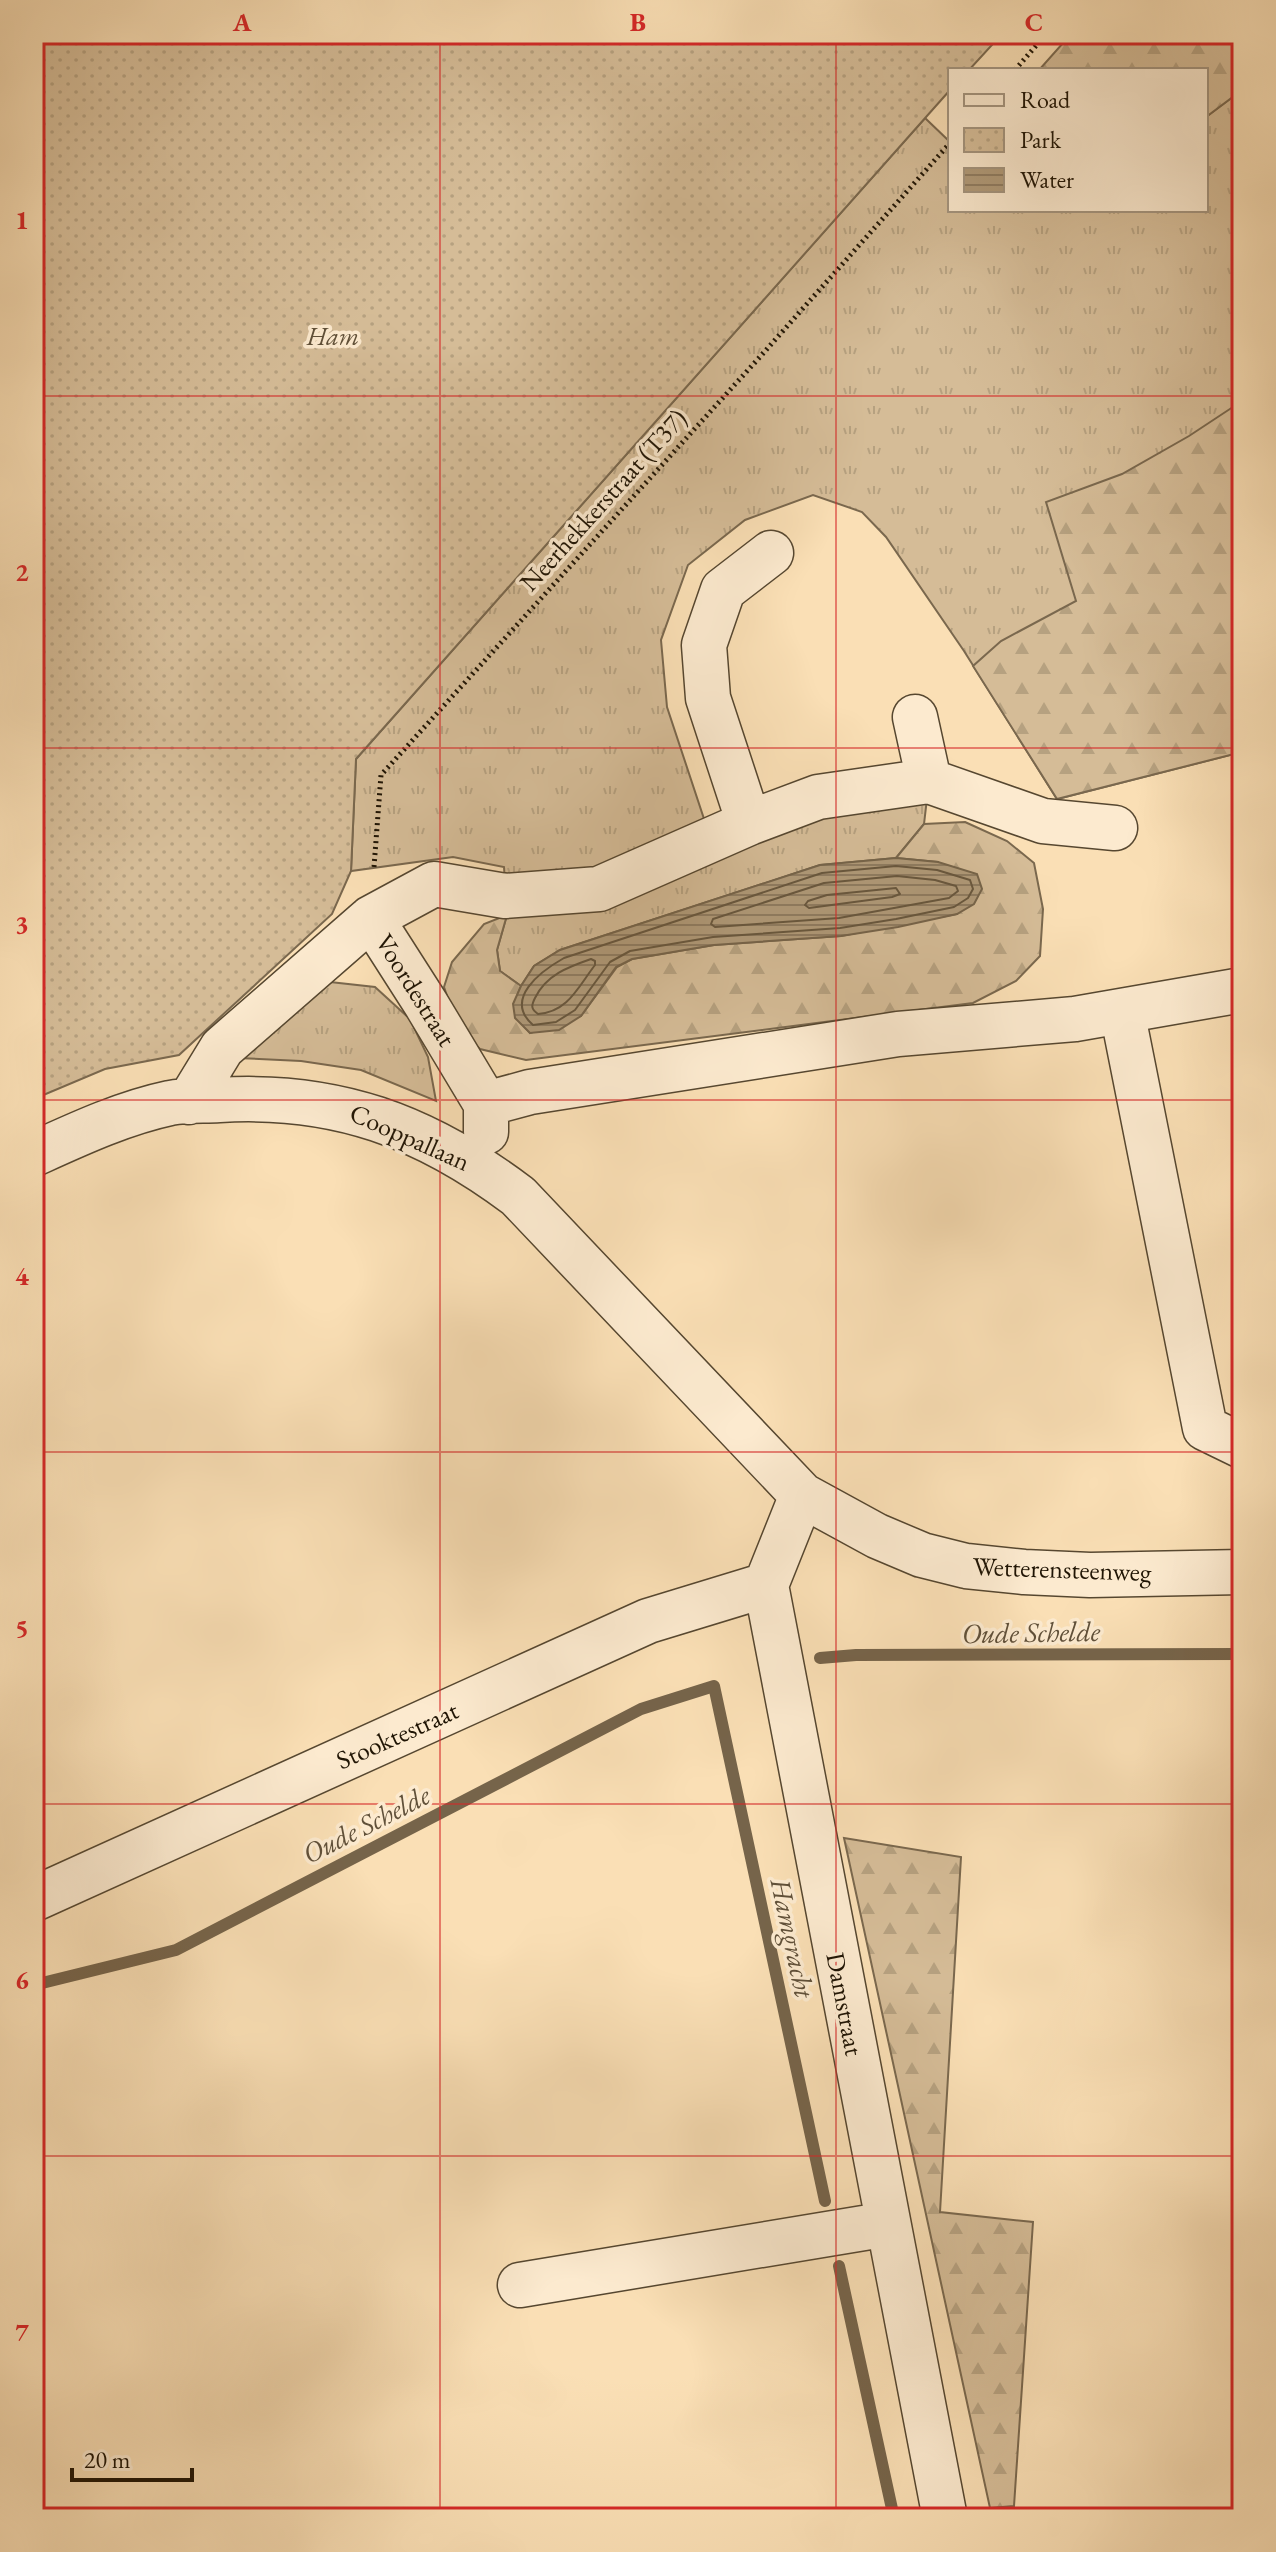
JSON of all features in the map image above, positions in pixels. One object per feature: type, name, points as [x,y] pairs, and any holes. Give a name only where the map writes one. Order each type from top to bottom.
[{"type":"street","points":[[749,823],[708,698],[704,645],[723,590],[771,553]]},
{"type":"street","points":[[915,717],[929,781]]},
{"type":"street","points":[[371,918],[434,884],[505,896],[599,889],[749,823],[818,797],[929,781],[1043,821],[1115,828]]},
{"type":"street","name":"Voordestraat","points":[[189,1102],[222,1048],[371,918],[486,1104]]},
{"type":"street","points":[[485,1171],[486,1104],[530,1092],[898,1034],[1075,1019],[1242,990]]},
{"type":"street","points":[[1122,1011],[1205,1428],[1242,1446]]},
{"type":"street","name":"Cooppallaan","points":[[34,1154],[90,1129],[172,1103],[242,1099],[338,1106],[379,1119],[434,1143],[485,1171],[518,1196],[802,1495]]},
{"type":"street","points":[[766,1585],[802,1495]]},
{"type":"street","name":"Wetterensteenweg","points":[[802,1495],[877,1536],[922,1555],[966,1566],[1090,1575],[1242,1572]]},
{"type":"street","name":"Stooktestraat","points":[[34,1899],[648,1621],[766,1585]]},
{"type":"street","name":"Damstraat","points":[[766,1585],[945,2518]]},
{"type":"street","points":[[520,2285],[888,2224]]},
{"type":"path","points":[[1017,68],[1046,34]]},
{"type":"path","name":"Neerhekkerstraat (T37)","points":[[371,918],[381,775],[748,371],[948,145]]},
{"type":"green space","name":"Ham","points":[[34,34],[1002,34],[971,68],[948,68],[948,92],[356,759],[351,871],[332,914],[179,1055],[105,1069],[34,1099]]},
{"type":"green space","points":[[1071,34],[1242,34],[1242,90],[1208,116],[1208,68],[1041,68]]},
{"type":"green space","points":[[1242,90],[1242,752],[1057,799],[964,651],[886,537],[862,512],[813,495],[745,520],[688,565],[661,640],[667,707],[711,840],[929,781],[924,824],[896,858],[820,865],[560,950],[534,966],[521,986],[500,971],[497,950],[507,915],[504,867],[453,857],[351,871],[356,759],[925,118],[948,140],[948,212],[1208,212],[1208,116]]},
{"type":"green space","points":[[1242,401],[1242,752],[1057,799],[973,666],[1001,641],[1076,601],[1046,502],[1122,474]]},
{"type":"green space","points":[[965,822],[1007,841],[1034,863],[1043,909],[1040,956],[1016,981],[973,1003],[526,1060],[480,1049],[459,1030],[444,987],[452,962],[484,924],[507,915],[497,950],[500,971],[521,986],[515,1011],[530,1033],[581,1016],[617,967],[632,959],[714,945],[841,936],[957,914],[938,862],[896,858],[924,824]]},
{"type":"green space","points":[[330,982],[375,987],[410,1019],[428,1057],[436,1101],[361,1070],[301,1061],[238,1058]]},
{"type":"green space","points":[[844,1838],[961,1857],[940,2212],[1033,2222],[1014,2506],[990,2508]]},
{"type":"water","points":[[896,858],[938,862],[977,874],[982,889],[974,904],[957,914],[898,927],[841,936],[714,945],[632,959],[616,967],[581,1016],[559,1030],[530,1033],[515,1018],[513,1004],[534,966],[560,950],[820,865]]},
{"type":"waterway","name":"Oude Schelde","points":[[820,1658],[856,1655],[1242,1654]]},
{"type":"waterway","name":"Oude Schelde","points":[[34,1985],[176,1950],[641,1709],[714,1686],[825,2201]]},
{"type":"waterway","name":"Hamgracht","points":[[839,2266],[894,2518]]}]
